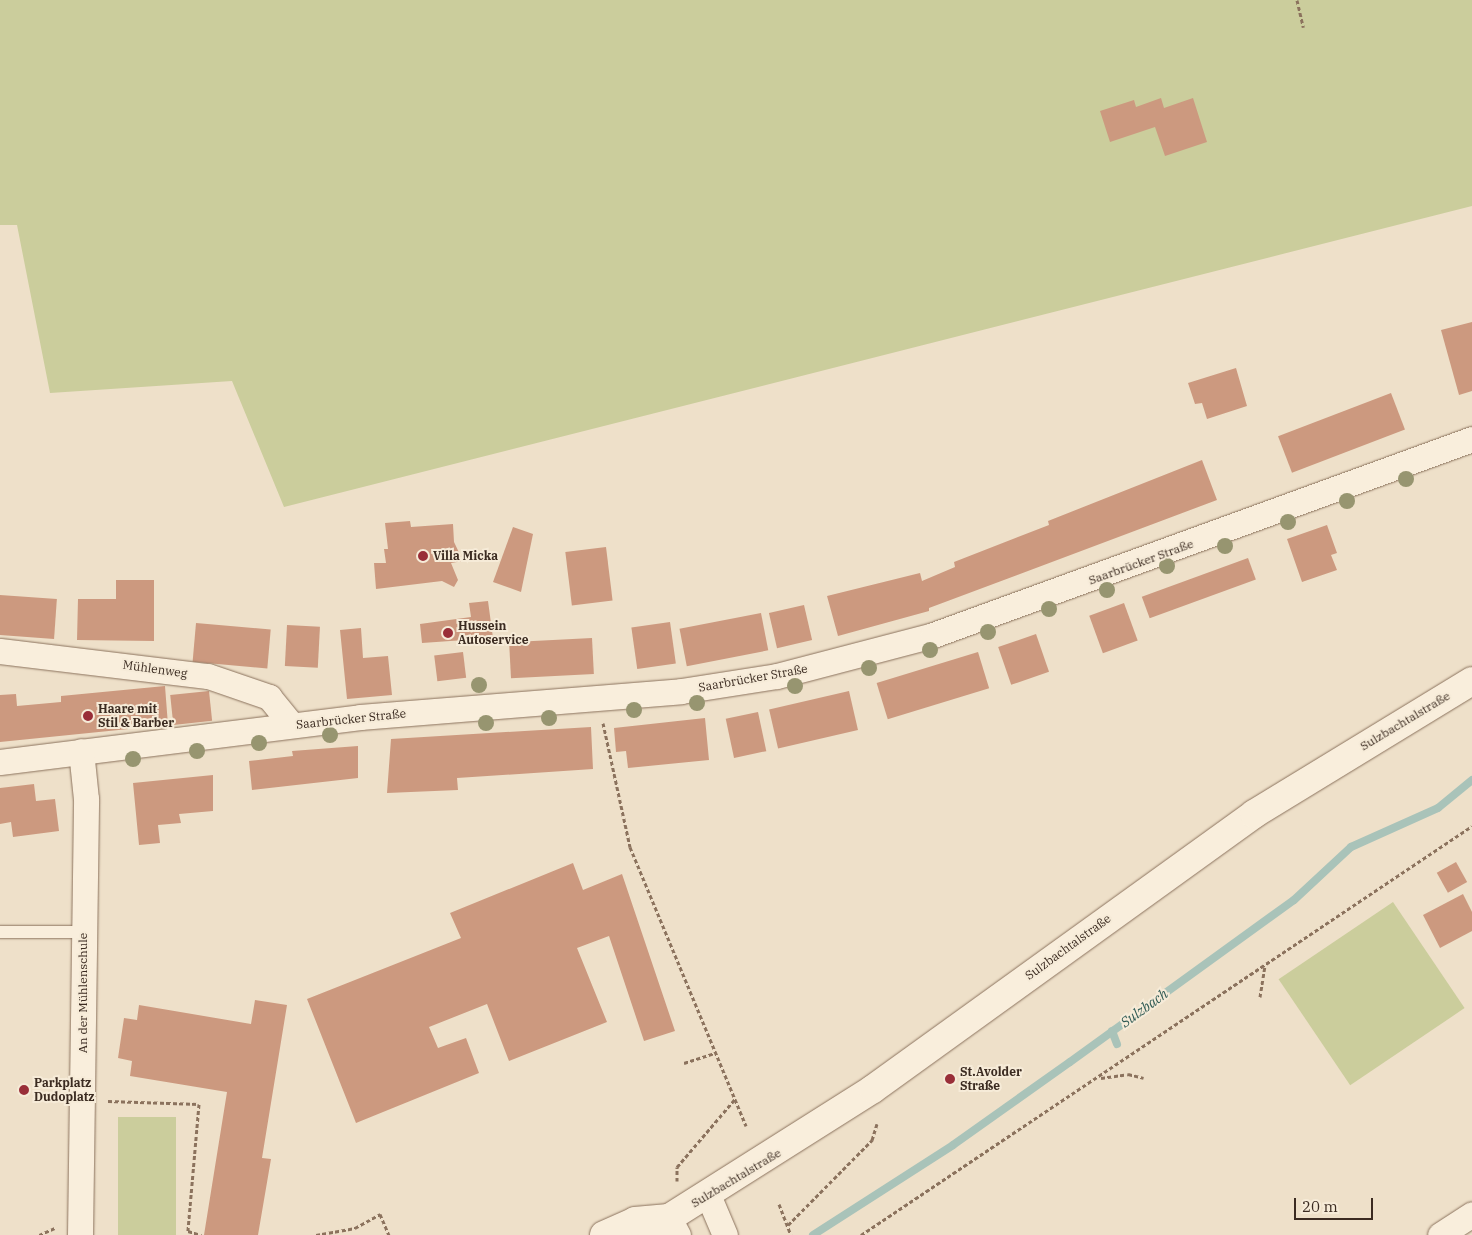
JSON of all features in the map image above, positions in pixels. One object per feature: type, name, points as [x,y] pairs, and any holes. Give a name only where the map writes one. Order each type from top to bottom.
[{"type":"main road","name":"Sulzbachtalstraße","points":[[604,1235],[658,1227],[873,1089],[1254,814],[1472,681]]},
{"type":"street","name":"Saarbrücker Straße","points":[[0,762],[292,725],[680,691],[777,676],[950,629],[1472,440]]},
{"type":"street","name":"Mühlenweg","points":[[0,651],[208,676],[269,697],[292,725]]},
{"type":"street","name":"An der Mühlenschule","points":[[80,1235],[86,799],[81,751]]},
{"type":"street","points":[[708,1195],[725,1235]]},
{"type":"street","points":[[1440,1235],[1472,1214]]},
{"type":"lane","points":[[0,932],[84,932]]},
{"type":"path","points":[[1297,0],[1303,27]]},
{"type":"path","points":[[604,726],[630,847],[714,1053],[746,1126]]},
{"type":"path","points":[[862,1235],[1265,967],[1472,826]]},
{"type":"path","points":[[1260,997],[1265,967]]},
{"type":"path","points":[[684,1063],[714,1053]]},
{"type":"path","points":[[1099,1078],[1128,1074],[1144,1078]]},
{"type":"path","points":[[680,1187],[674,1176],[677,1166],[735,1099]]},
{"type":"path","points":[[82,1100],[199,1104],[188,1231],[201,1235]]},
{"type":"path","points":[[788,1225],[872,1140],[878,1124]]},
{"type":"path","points":[[779,1204],[791,1234]]},
{"type":"path","points":[[316,1235],[355,1228],[380,1214],[389,1235]]},
{"type":"path","points":[[39,1235],[47,1228]]},
{"type":"green space","points":[[0,0],[1472,0],[1472,206],[284,507],[232,381],[50,393],[17,225],[0,225]]},
{"type":"green space","points":[[1393,902],[1465,1008],[1350,1085],[1279,979]]},
{"type":"green space","points":[[118,1117],[176,1117],[176,1235],[118,1235]]},
{"type":"building","points":[[1161,98],[1164,108],[1193,98],[1207,142],[1165,156],[1155,127],[1110,142],[1100,111],[1134,100],[1136,107]]},
{"type":"building","points":[[1472,322],[1472,391],[1459,395],[1441,330]]},
{"type":"building","points":[[1236,368],[1247,406],[1207,419],[1202,403],[1195,404],[1188,383]]},
{"type":"building","points":[[1391,393],[1405,429],[1292,473],[1278,436]]},
{"type":"building","points":[[1202,460],[1217,500],[929,608],[929,611],[838,636],[827,596],[920,573],[922,581],[955,567],[954,562],[1049,525],[1048,521]]},
{"type":"building","name":"Villa Micka","points":[[410,521],[411,527],[453,524],[454,542],[463,561],[451,563],[458,580],[454,587],[442,581],[376,589],[374,563],[386,563],[384,549],[388,549],[385,523]]},
{"type":"building","points":[[1327,525],[1337,553],[1331,555],[1337,570],[1302,582],[1287,539]]},
{"type":"building","points":[[513,527],[533,534],[521,592],[493,582]]},
{"type":"building","points":[[606,547],[613,601],[572,606],[565,552]]},
{"type":"building","points":[[1248,558],[1256,580],[1150,618],[1142,597]]},
{"type":"building","points":[[116,580],[154,580],[154,641],[77,640],[78,599],[116,599]]},
{"type":"building","points":[[0,595],[57,599],[54,639],[0,635]]},
{"type":"building","points":[[488,601],[493,638],[422,643],[420,624],[471,617],[469,603]]},
{"type":"building","points":[[1124,603],[1138,641],[1103,653],[1089,616]]},
{"type":"building","points":[[804,605],[812,640],[777,648],[769,613]]},
{"type":"building","points":[[761,613],[768,650],[687,666],[680,629]]},
{"type":"building","points":[[670,622],[676,664],[637,669],[631,627]]},
{"type":"building","points":[[196,623],[271,630],[267,668],[193,662]]},
{"type":"building","points":[[287,625],[320,627],[318,668],[285,666]]},
{"type":"building","points":[[361,628],[363,658],[388,656],[392,695],[347,699],[340,630]]},
{"type":"building","points":[[1036,634],[1049,672],[1011,685],[998,647]]},
{"type":"building","points":[[592,638],[594,674],[511,678],[509,642]]},
{"type":"building","points":[[463,652],[466,678],[437,681],[434,656]]},
{"type":"building","points":[[978,652],[989,688],[888,719],[877,683]]},
{"type":"building","points":[[165,686],[168,725],[0,742],[0,695],[16,694],[17,706],[61,702],[61,696]]},
{"type":"building","points":[[209,691],[212,721],[173,725],[170,695]]},
{"type":"building","points":[[849,691],[858,730],[778,748],[769,709]]},
{"type":"building","points":[[758,712],[766,751],[734,758],[726,719]]},
{"type":"building","points":[[705,718],[709,760],[628,768],[626,751],[616,752],[614,728]]},
{"type":"building","points":[[591,727],[593,769],[457,778],[458,790],[387,793],[391,739]]},
{"type":"building","points":[[358,746],[358,778],[252,790],[249,761],[293,756],[292,751]]},
{"type":"building","points":[[213,775],[213,811],[179,814],[181,823],[158,825],[160,843],[139,845],[133,783]]},
{"type":"building","points":[[34,784],[36,801],[55,799],[59,831],[13,837],[11,822],[0,824],[0,788]]},
{"type":"building","points":[[1456,862],[1467,882],[1448,893],[1437,873]]},
{"type":"building","points":[[573,863],[583,890],[622,874],[675,1031],[644,1041],[609,936],[577,948],[607,1022],[509,1061],[487,1004],[429,1027],[438,1048],[466,1038],[479,1073],[356,1123],[307,999],[461,938],[450,913]]},
{"type":"building","points":[[1463,894],[1472,912],[1472,931],[1440,948],[1423,915]]},
{"type":"building","points":[[255,1000],[287,1005],[262,1158],[271,1159],[258,1235],[204,1235],[227,1092],[130,1076],[132,1061],[118,1058],[124,1018],[137,1020],[139,1005],[251,1024]]},
{"type":"waterway","name":"Sulzbach","points":[[813,1235],[953,1145],[1070,1062],[1294,900],[1351,847],[1438,808],[1472,780]]},
{"type":"waterway","points":[[1112,1031],[1117,1044]]},
{"type":"place","name":"Villa Micka","points":[[423,556]]},
{"type":"place","name":"Hussein Autoservice","points":[[448,633]]},
{"type":"place","name":"Haare mit Stil & Barber","points":[[88,716]]},
{"type":"place","name":"St.Avolder Straße","points":[[950,1079]]},
{"type":"place","name":"Parkplatz Dudoplatz","points":[[24,1090]]}]
